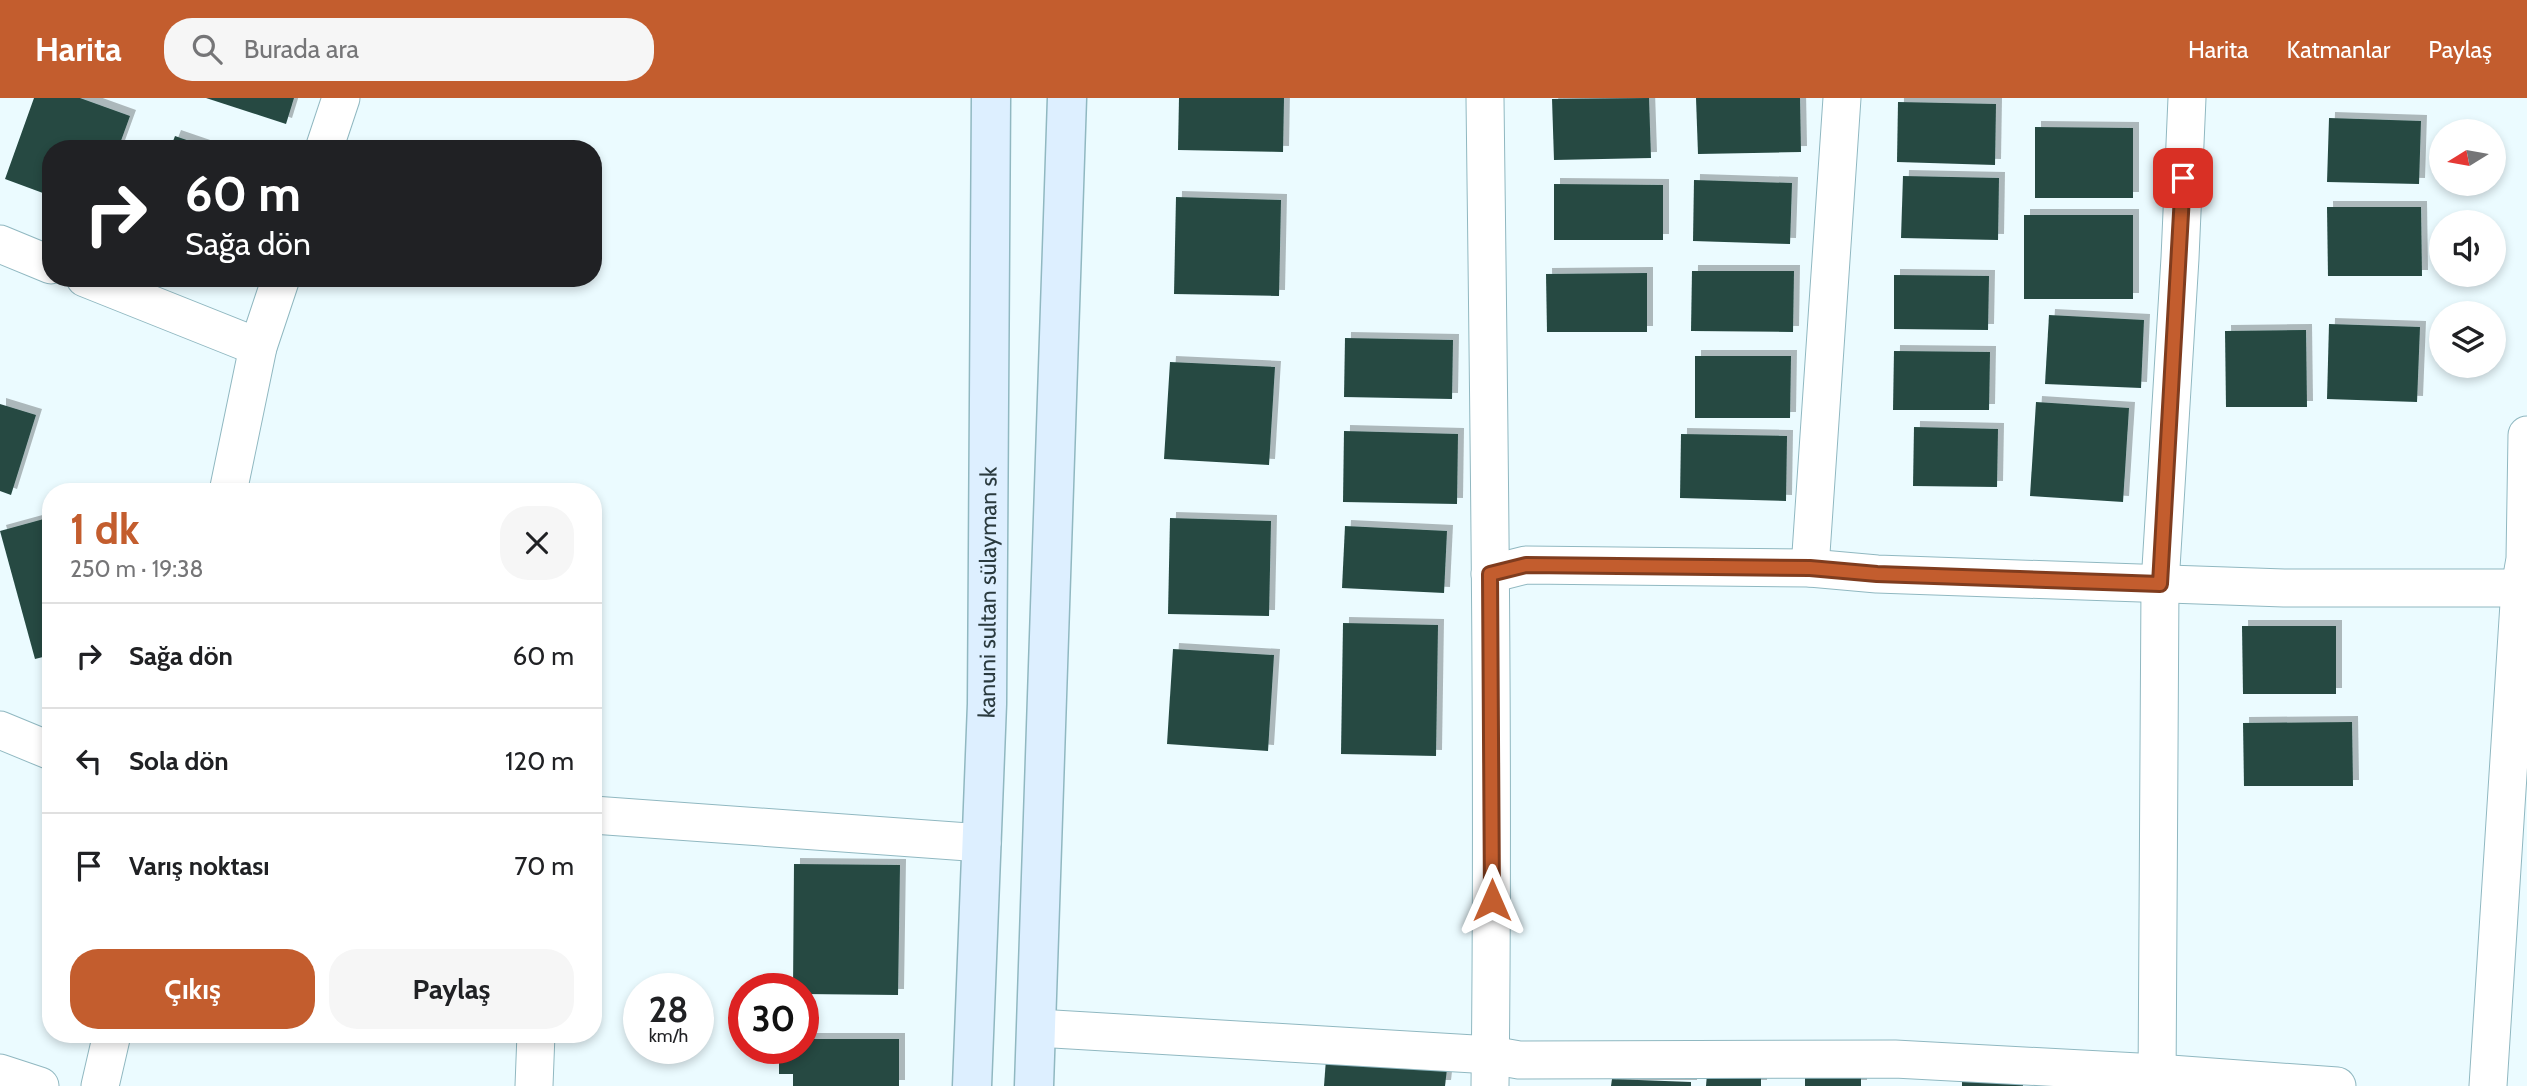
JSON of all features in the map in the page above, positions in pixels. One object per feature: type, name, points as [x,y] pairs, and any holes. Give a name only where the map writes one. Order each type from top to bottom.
[{"type":"main road","name":"kanuni sultan sülayman sk","points":[[972,1086],[987,704],[991,98]]},
{"type":"main road","points":[[1034,1086],[1067,98]]},
{"type":"street","points":[[327,140],[341,98]]},
{"type":"street","points":[[1485,98],[1490,574],[1490,1071]]},
{"type":"street","points":[[1810,568],[1842,98]]},
{"type":"street","points":[[2157,1080],[2160,584],[2187,98]]},
{"type":"street","points":[[0,244],[42,261]]},
{"type":"street","points":[[108,287],[258,347]]},
{"type":"street","points":[[230,483],[258,347],[278,287]]},
{"type":"street","points":[[2488,1086],[2524,588],[2527,435]]},
{"type":"street","points":[[1490,574],[1526,565],[1810,568],[1877,574],[2284,588],[2524,588]]},
{"type":"street","points":[[0,730],[42,747]]},
{"type":"street","points":[[602,816],[982,843]]},
{"type":"street","points":[[1037,1028],[1490,1071],[1519,1060],[1895,1059],[2157,1080],[2337,1086]]},
{"type":"street","points":[[100,1086],[110,1043]]},
{"type":"street","points":[[534,1086],[536,1043]]},
{"type":"street","points":[[0,1073],[40,1086]]},
{"type":"building","points":[[34,98],[80,98],[130,116],[121,140],[42,140],[42,193],[5,179]]},
{"type":"building","points":[[206,98],[294,98],[286,124]]},
{"type":"building","points":[[1179,98],[1284,98],[1283,152],[1178,150]]},
{"type":"building","points":[[1649,98],[1651,158],[1554,160],[1552,99]]},
{"type":"building","points":[[1696,98],[1800,98],[1801,152],[1698,154]]},
{"type":"building","points":[[1898,102],[1996,104],[1995,165],[1897,162]]},
{"type":"building","points":[[2329,118],[2421,121],[2419,184],[2327,182]]},
{"type":"building","points":[[2035,127],[2133,128],[2133,198],[2035,198]]},
{"type":"building","points":[[1903,176],[1999,178],[1998,240],[1901,238]]},
{"type":"building","points":[[1694,180],[1792,183],[1790,244],[1693,241]]},
{"type":"building","points":[[1554,184],[1663,185],[1663,240],[1554,240]]},
{"type":"building","points":[[1176,197],[1281,200],[1279,296],[1174,294]]},
{"type":"building","points":[[2327,207],[2421,207],[2422,276],[2328,276]]},
{"type":"building","points":[[2024,215],[2133,215],[2133,299],[2024,299]]},
{"type":"building","points":[[1692,271],[1794,271],[1793,332],[1691,331]]},
{"type":"building","points":[[1647,273],[1647,332],[1547,332],[1546,274]]},
{"type":"building","points":[[1894,275],[1989,276],[1988,330],[1894,329]]},
{"type":"building","points":[[2049,315],[2144,320],[2141,388],[2045,384]]},
{"type":"building","points":[[2329,324],[2420,327],[2417,402],[2327,399]]},
{"type":"building","points":[[2306,330],[2307,407],[2226,407],[2225,331]]},
{"type":"building","points":[[1345,338],[1453,340],[1452,399],[1344,397]]},
{"type":"building","points":[[1894,351],[1990,352],[1989,410],[1893,410]]},
{"type":"building","points":[[1695,356],[1791,356],[1790,418],[1695,418]]},
{"type":"building","points":[[1170,362],[1275,367],[1269,465],[1164,459]]},
{"type":"building","points":[[2036,402],[2129,408],[2123,502],[2030,496]]},
{"type":"building","points":[[0,404],[36,415],[11,495],[0,491]]},
{"type":"building","points":[[1914,427],[1998,429],[1997,487],[1913,486]]},
{"type":"building","points":[[1344,431],[1458,434],[1457,504],[1343,502]]},
{"type":"building","points":[[1681,434],[1787,436],[1786,501],[1680,498]]},
{"type":"building","points":[[1170,518],[1271,521],[1269,616],[1168,614]]},
{"type":"building","points":[[42,519],[42,657],[35,659],[0,531]]},
{"type":"building","points":[[1345,526],[1447,531],[1444,593],[1342,588]]},
{"type":"building","points":[[1343,623],[1438,625],[1436,756],[1341,754]]},
{"type":"building","points":[[2242,626],[2336,626],[2336,694],[2243,694]]},
{"type":"building","points":[[1173,649],[1274,655],[1268,751],[1167,744]]},
{"type":"building","points":[[2352,722],[2353,786],[2244,786],[2243,723]]},
{"type":"building","points":[[794,864],[900,865],[898,995],[819,994],[819,973],[793,973]]},
{"type":"building","points":[[819,1039],[899,1039],[899,1086],[793,1086],[793,1074],[779,1074],[779,1064],[819,1064]]},
{"type":"building","points":[[1326,1059],[1447,1069],[1445,1086],[1324,1086]]},
{"type":"building","points":[[1861,1071],[1861,1086],[1805,1086],[1805,1072]]},
{"type":"building","points":[[1707,1074],[1761,1077],[1761,1086],[1706,1086]]},
{"type":"building","points":[[1962,1076],[2023,1076],[2023,1086],[1962,1086]]},
{"type":"building","points":[[1612,1079],[1691,1082],[1691,1086],[1611,1086]]},
{"type":"route","points":[[1492,900],[1490,574],[1526,565],[1810,568],[1877,574],[2160,584],[2183,178]]}]
